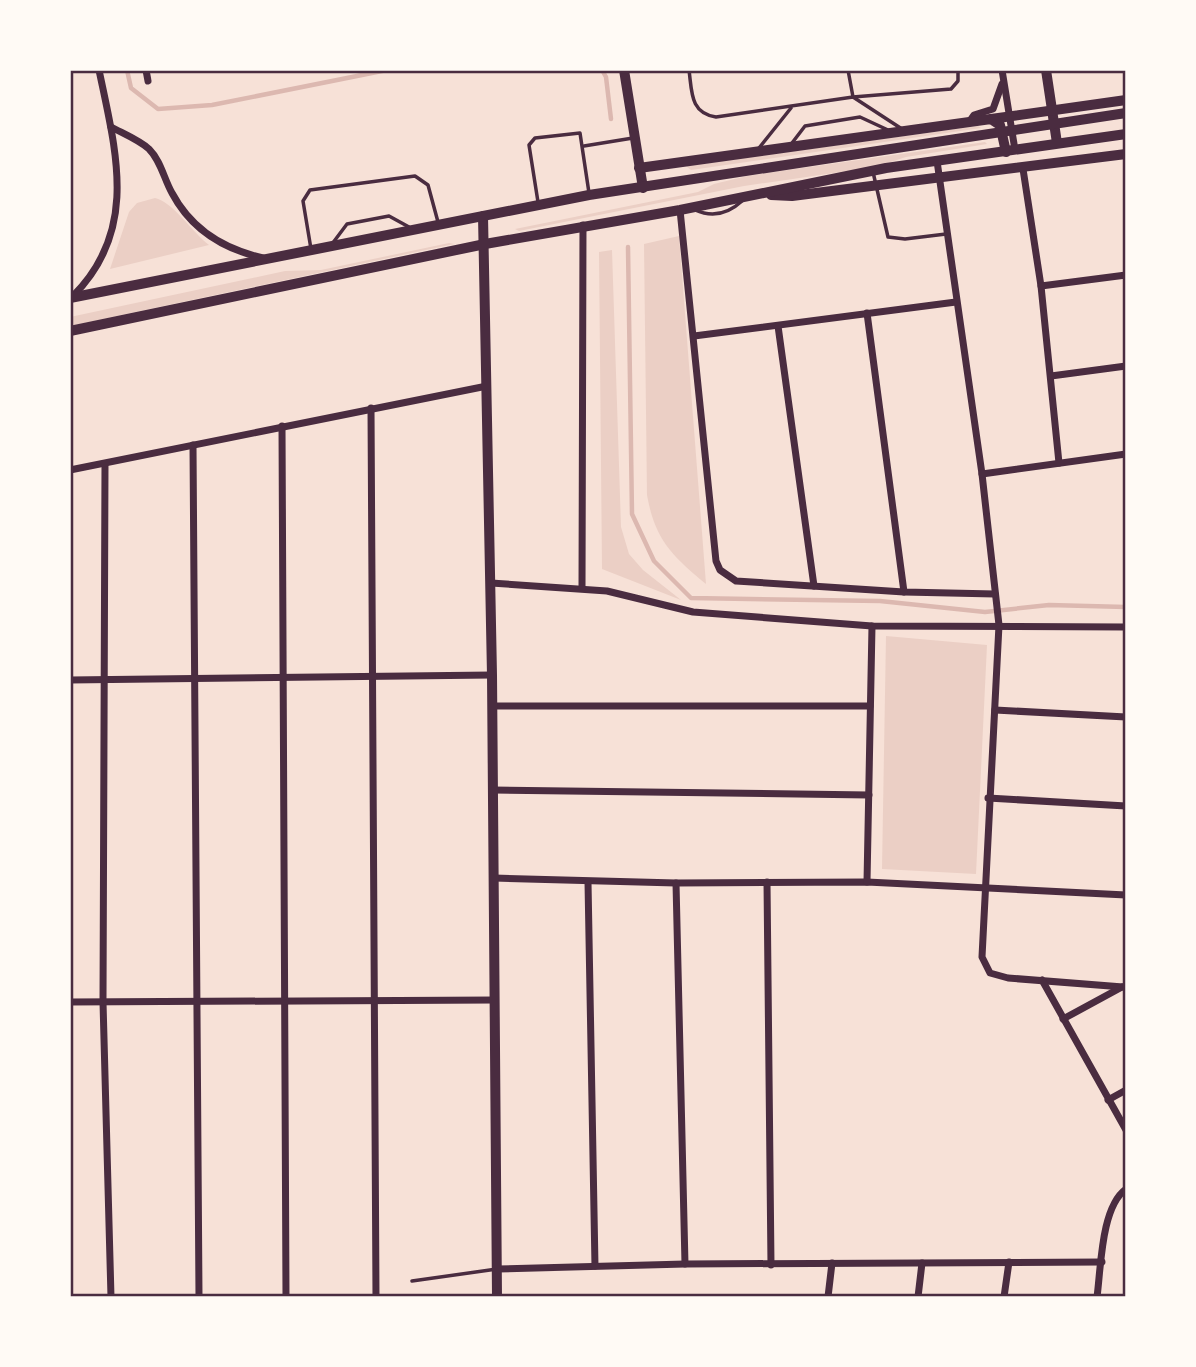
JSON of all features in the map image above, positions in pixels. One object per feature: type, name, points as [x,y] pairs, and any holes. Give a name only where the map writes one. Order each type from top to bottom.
[{"type":"main road","points":[[624,70],[643,188]]},
{"type":"main road","points":[[1046,70],[1057,143]]},
{"type":"main road","points":[[639,168],[1126,100]]},
{"type":"main road","points":[[71,298],[589,195],[1126,113]]},
{"type":"main road","points":[[992,120],[1007,131],[1010,151]]},
{"type":"main road","points":[[70,331],[583,224],[685,209],[873,170],[1126,134]]},
{"type":"main road","points":[[751,195],[792,196],[1126,154]]},
{"type":"main road","points":[[483,216],[491,583],[497,1297]]},
{"type":"street","points":[[71,298],[94,274],[113,237],[118,191],[111,127],[99,70]]},
{"type":"street","points":[[146,70],[148,81]]},
{"type":"street","points":[[1003,71],[1010,116],[1007,131]]},
{"type":"street","points":[[968,122],[974,114],[993,109],[1002,88],[1003,71]]},
{"type":"street","points":[[111,127],[148,148],[156,157],[172,193],[201,231],[245,254],[267,259]]},
{"type":"street","points":[[937,161],[982,474],[999,623],[982,957],[985,968],[998,975],[1125,986]]},
{"type":"street","points":[[1023,169],[1041,286],[1059,463]]},
{"type":"street","points":[[685,209],[694,336],[716,561],[720,570],[736,581],[996,598]]},
{"type":"street","points":[[582,588],[583,224]]},
{"type":"street","points":[[1041,286],[1126,275]]},
{"type":"street","points":[[694,336],[956,302]]},
{"type":"street","points":[[867,313],[904,592]]},
{"type":"street","points":[[778,326],[814,586]]},
{"type":"street","points":[[1051,376],[1126,366]]},
{"type":"street","points":[[70,470],[487,386]]},
{"type":"street","points":[[370,408],[376,1297]]},
{"type":"street","points":[[282,426],[286,1297]]},
{"type":"street","points":[[193,445],[199,1297]]},
{"type":"street","points":[[982,474],[1126,454]]},
{"type":"street","points":[[105,464],[107,681],[103,1002],[111,1297]]},
{"type":"street","points":[[491,583],[582,588],[693,612],[872,626],[999,623],[1126,626]]},
{"type":"street","points":[[867,882],[872,626]]},
{"type":"street","points":[[70,681],[492,675]]},
{"type":"street","points":[[492,706],[870,706]]},
{"type":"street","points":[[995,710],[1126,717]]},
{"type":"street","points":[[493,790],[869,796]]},
{"type":"street","points":[[988,798],[1126,806]]},
{"type":"street","points":[[494,878],[676,883],[867,882],[1126,895]]},
{"type":"street","points":[[588,882],[595,1266]]},
{"type":"street","points":[[676,883],[685,1264]]},
{"type":"street","points":[[767,883],[771,1265]]},
{"type":"street","points":[[1042,980],[1126,1130]]},
{"type":"street","points":[[1063,1019],[1125,986]]},
{"type":"street","points":[[70,1002],[495,1000]]},
{"type":"street","points":[[1108,1100],[1126,1090]]},
{"type":"street","points":[[1097,1297],[1109,1217],[1115,1200],[1126,1189]]},
{"type":"street","points":[[1004,1297],[1009,1262]]},
{"type":"street","points":[[497,1269],[685,1264],[1102,1262]]},
{"type":"street","points":[[828,1297],[832,1263]]},
{"type":"street","points":[[918,1297],[922,1264]]},
{"type":"lane","points":[[689,70],[694,104],[708,116],[741,114],[853,97],[951,89],[958,81],[958,70]]},
{"type":"lane","points":[[848,70],[853,97],[898,131]]},
{"type":"lane","points":[[757,151],[792,106]]},
{"type":"lane","points":[[788,147],[806,126],[860,117],[898,131]]},
{"type":"lane","points":[[538,205],[531,141],[576,132],[582,136],[589,195]]},
{"type":"lane","points":[[584,146],[635,137]]},
{"type":"lane","points":[[873,170],[888,237],[905,239],[946,234]]},
{"type":"lane","points":[[311,250],[303,201],[310,190],[415,176],[428,186],[439,225]]},
{"type":"lane","points":[[330,246],[347,224],[389,216],[414,229]]},
{"type":"lane","points":[[412,1280],[497,1269]]},
{"type":"shaded area","points":[[978,126],[981,128],[691,170],[686,166]]},
{"type":"shaded area","points":[[985,142],[987,144],[906,157],[875,167],[744,186],[519,231],[515,229],[698,192],[714,184],[747,176]]},
{"type":"shaded area","points":[[155,198],[168,205],[209,245],[110,269],[129,212],[137,203]]},
{"type":"shaded area","points":[[679,236],[706,584],[674,555],[660,536],[647,495],[644,244]]},
{"type":"shaded area","points":[[454,244],[70,326],[70,317],[285,271],[321,270]]},
{"type":"shaded area","points":[[612,250],[621,527],[629,554],[643,570],[681,600],[602,569],[599,252]]},
{"type":"shaded area","points":[[886,636],[987,645],[976,874],[882,869]]},
{"type":"waterway","points":[[127,70],[131,88],[158,109],[212,105],[387,70]]},
{"type":"waterway","points":[[602,70],[606,77],[611,119]]},
{"type":"waterway","points":[[628,247],[632,514],[654,561],[691,598],[880,601],[985,612],[1049,605],[1126,607]]}]
